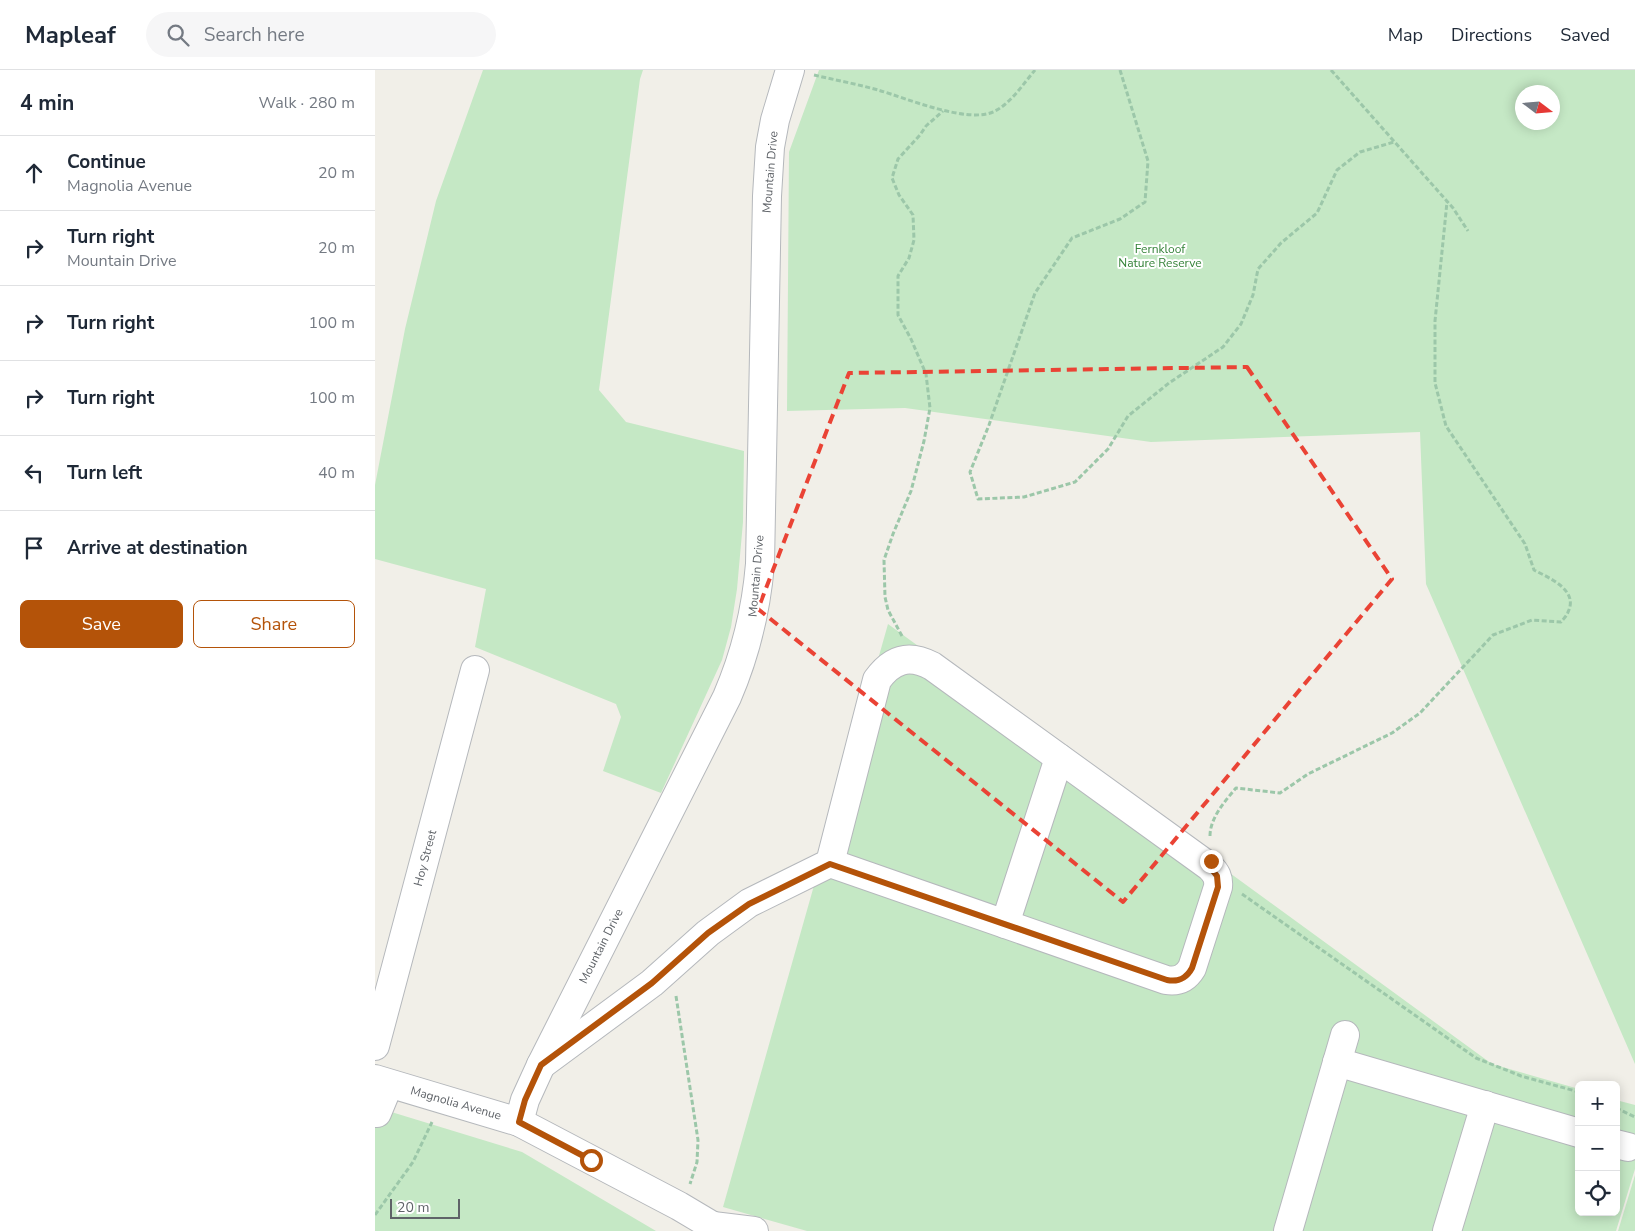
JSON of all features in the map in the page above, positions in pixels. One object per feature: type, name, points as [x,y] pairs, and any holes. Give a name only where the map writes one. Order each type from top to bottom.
[{"type":"street","name":"Mountain Drive","points":[[519,1122],[525,1100],[541,1065],[727,697],[737,675],[750,631],[756,604],[760,564],[767,196],[770,147],[775,120],[801,72]]},
{"type":"street","points":[[541,1065],[652,983],[708,933],[749,904],[830,864],[1167,980],[1180,980],[1189,973],[1194,963],[1218,887],[1214,871],[932,666],[923,661],[911,660],[901,661],[883,671],[873,689],[830,864]]},
{"type":"street","name":"Hoy Street","points":[[375,1046],[475,670]]},
{"type":"street","points":[[1005,924],[1059,758]]},
{"type":"street","points":[[1288,1231],[1345,1035]]},
{"type":"street","points":[[1337,1062],[1575,1132]]},
{"type":"street","points":[[377,1113],[382,1081]]},
{"type":"street","name":"Magnolia Avenue","points":[[382,1081],[519,1122],[717,1228]]},
{"type":"street","points":[[1447,1231],[1485,1105]]},
{"type":"street","points":[[717,1228],[754,1231]]},
{"type":"path","points":[[801,72],[875,89],[943,111],[971,116],[995,111],[1016,94],[1035,70]]},
{"type":"path","points":[[1120,70],[1148,161],[1145,202],[1120,218],[1072,238],[1035,293],[989,425],[970,472],[978,499],[1024,497],[1075,482],[1108,449],[1127,416],[1169,383],[1223,346],[1229,339],[1241,324],[1253,295],[1258,270],[1281,244],[1317,213],[1337,170],[1360,152],[1394,142]]},
{"type":"path","points":[[1331,70],[1459,216],[1468,231]]},
{"type":"path","points":[[904,639],[888,610],[885,597],[885,560],[893,534],[911,491],[930,408],[926,374],[911,339],[898,316],[898,276],[909,258],[914,240],[913,215],[899,196],[892,178],[897,159],[926,126],[943,111]]},
{"type":"path","points":[[1447,202],[1435,321],[1435,383],[1446,426],[1525,544],[1534,570],[1562,586],[1570,598],[1569,612],[1561,622],[1532,620],[1493,635],[1421,714],[1392,733],[1308,774],[1280,792],[1236,788],[1221,806],[1210,832],[1214,871],[1281,923],[1476,1058],[1521,1076],[1575,1091]]},
{"type":"path","points":[[671,966],[698,1140],[697,1162],[690,1186],[679,1206]]},
{"type":"path","points":[[375,1215],[413,1162],[443,1099]]},
{"type":"path","points":[[1620,1110],[1635,1117]]},
{"type":"highlighted area","points":[[1247,367],[1392,579],[1123,902],[758,609],[849,373]]},
{"type":"green space","points":[[483,70],[643,70],[640,79],[599,390],[626,422],[744,451],[743,522],[737,589],[731,627],[722,660],[661,793],[603,771],[621,717],[616,704],[475,647],[486,589],[375,559],[375,485],[405,329],[436,201]]},
{"type":"green space","name":"Fernkloof Nature Reserve","points":[[819,70],[1635,70],[1635,1064],[1426,584],[1420,432],[1151,442],[905,408],[787,411],[789,152]]},
{"type":"green space","points":[[888,624],[1492,1064],[1575,1088],[1575,1216],[1620,1216],[1620,1101],[1635,1105],[1635,1169],[1616,1231],[807,1231],[723,1207]]},
{"type":"green space","points":[[375,1107],[522,1152],[656,1231],[375,1231]]},
{"type":"green space","points":[[1635,1175],[1635,1231],[1618,1231]]},
{"type":"route","points":[[591,1160],[519,1122],[525,1100],[541,1065],[652,983],[708,933],[749,904],[830,864],[1173,981],[1185,977],[1192,968],[1218,887],[1219,881],[1210,867],[1211,861]]}]
